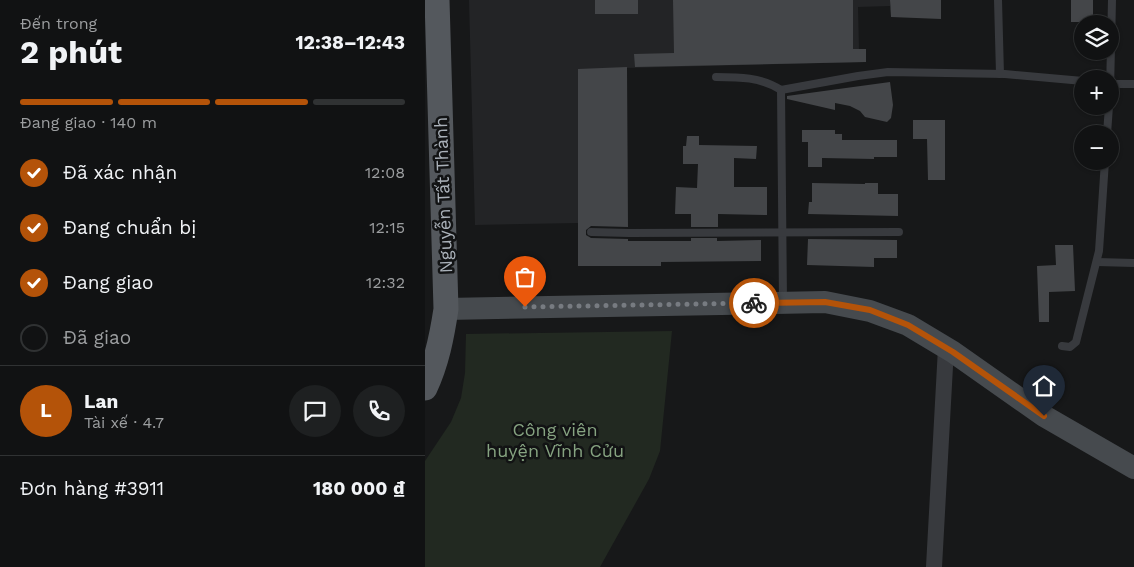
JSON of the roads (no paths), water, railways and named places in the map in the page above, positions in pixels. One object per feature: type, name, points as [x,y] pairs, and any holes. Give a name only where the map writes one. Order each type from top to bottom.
[{"type":"main road","name":"Nguyễn Tất Thành","points":[[425,388],[436,359],[446,308],[435,274],[437,0]]},
{"type":"street","points":[[446,308],[825,302],[870,310],[908,325],[947,348],[1044,416],[1134,468]]},
{"type":"street","points":[[934,567],[947,348]]},
{"type":"lane","points":[[998,0],[1000,74]]},
{"type":"lane","points":[[1110,70],[1112,0]]},
{"type":"lane","points":[[715,77],[762,81],[772,84],[781,90],[888,72],[1000,74],[1074,80]]},
{"type":"lane","points":[[1119,84],[1134,84]]},
{"type":"lane","points":[[781,90],[783,302]]},
{"type":"lane","points":[[1062,346],[1070,347],[1076,342],[1097,262],[1104,170]]},
{"type":"lane","points":[[591,232],[899,232]]},
{"type":"lane","points":[[1097,262],[1134,263]]},
{"type":"park label","name":"Công viên huyện Vĩnh Cửu","points":[[555,439]]}]
